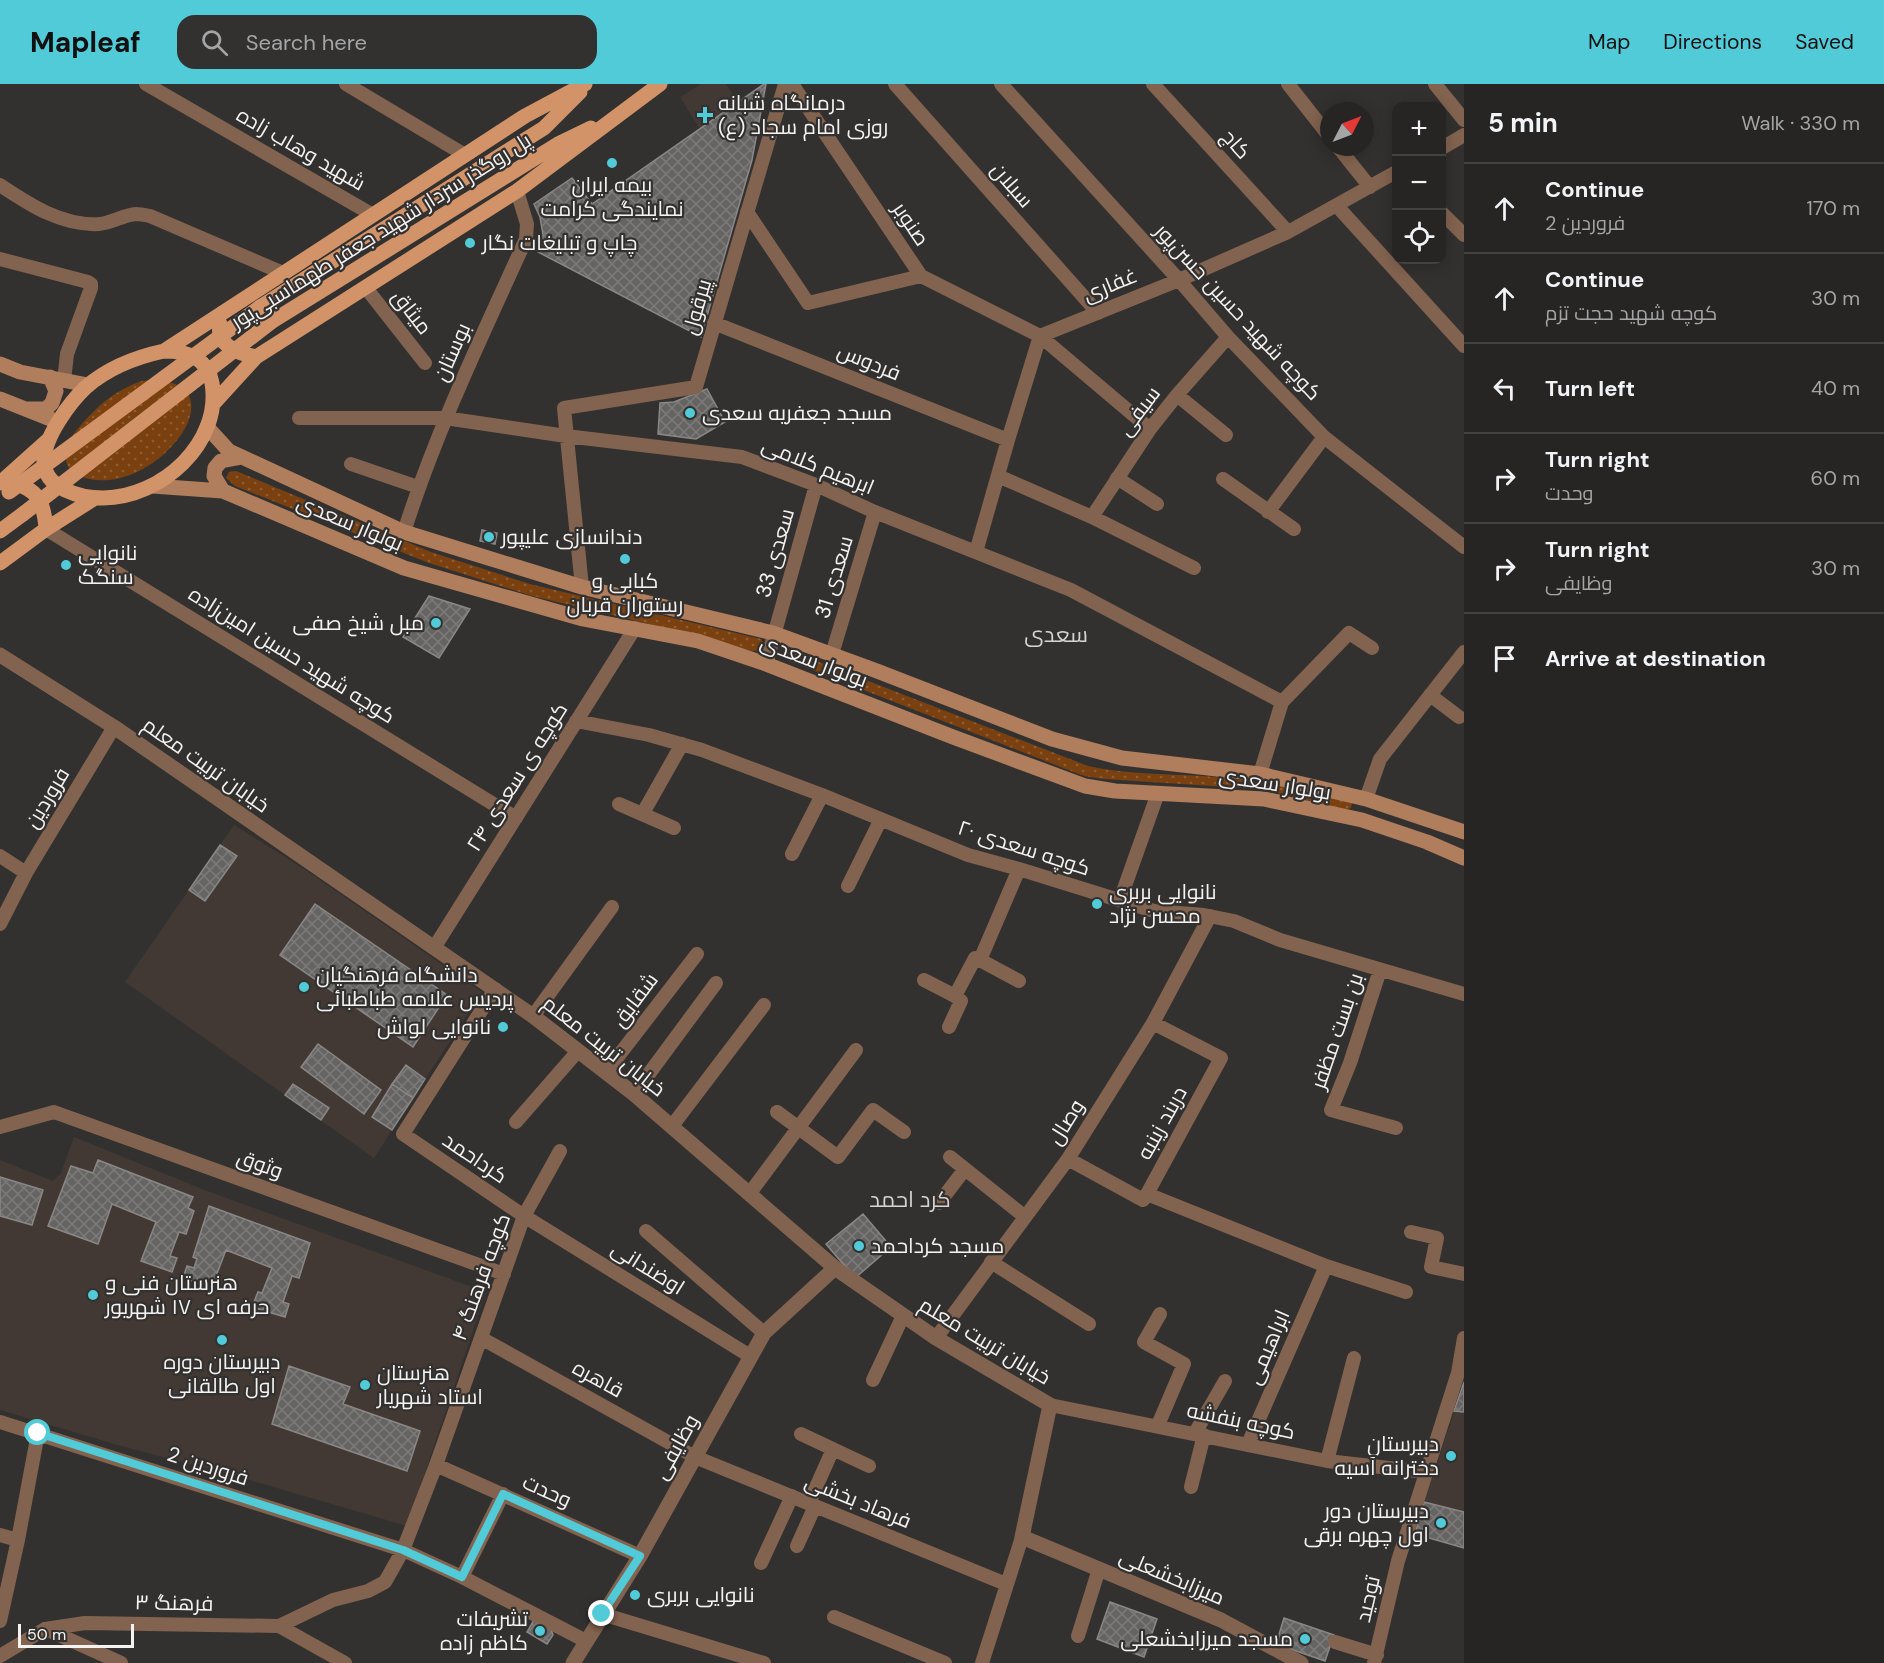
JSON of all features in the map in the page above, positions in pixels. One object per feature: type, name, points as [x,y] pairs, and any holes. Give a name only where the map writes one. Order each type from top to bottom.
[{"type":"main road","points":[[164,351],[180,351],[201,360],[211,377],[214,403],[207,427],[198,444],[171,473],[152,486],[130,494],[95,498],[82,497],[63,490],[49,475],[44,462],[58,422],[75,397],[88,386],[119,366],[164,351],[525,116],[586,84]]},
{"type":"main road","name":"پل روگذر سردار شهید جعفر طهماسبی‌پور","points":[[3,489],[260,307],[544,128],[586,84]]},
{"type":"main road","points":[[214,403],[256,357],[517,191],[660,84]]},
{"type":"main road","name":"پل روگذر سردار شهید جعفر طهماسبی‌پور","points":[[0,531],[271,322],[558,144],[616,117]]},
{"type":"main road","points":[[222,315],[219,332],[224,344],[238,353],[256,357]]},
{"type":"main road","points":[[0,364],[20,372],[88,386]]},
{"type":"main road","points":[[25,409],[46,409],[52,403],[57,379]]},
{"type":"main road","points":[[0,399],[58,422]]},
{"type":"main road","name":"بولوار سعدی","points":[[207,427],[229,451],[404,532],[582,587],[773,633],[1062,741],[1122,758],[1260,774],[1366,799],[1464,832]]},
{"type":"main road","points":[[3,489],[51,438]]},
{"type":"main road","points":[[223,491],[214,476],[215,468],[221,460],[242,457]]},
{"type":"main road","points":[[3,489],[21,484],[36,494],[45,510],[46,529]]},
{"type":"main road","name":"بولوار سعدی","points":[[152,486],[223,491],[404,568],[583,619],[698,641],[766,664],[953,738],[1085,786],[1158,794],[1264,799],[1362,820],[1427,842],[1464,858]]},
{"type":"main road","points":[[0,563],[46,529],[95,498]]},
{"type":"main road","points":[[1362,820],[1366,799]]},
{"type":"street","name":"شهید وهاب زاده","points":[[146,84],[373,215]]},
{"type":"street","points":[[346,84],[465,155]]},
{"type":"street","name":"پیرقول","points":[[566,436],[564,408],[696,387],[785,84]]},
{"type":"street","name":"صنوبر","points":[[792,84],[921,276],[1040,336],[1150,429]]},
{"type":"street","name":"سبلان","points":[[895,84],[1098,313]]},
{"type":"street","name":"کوچه شهید حسین حسن‌پور","points":[[1001,84],[1179,280],[1228,338],[1324,437],[1464,547]]},
{"type":"street","name":"کاج","points":[[1153,84],[1288,232]]},
{"type":"street","points":[[1288,84],[1320,125]]},
{"type":"street","points":[[1436,84],[1464,120]]},
{"type":"street","points":[[1446,145],[1464,135]]},
{"type":"street","points":[[1345,156],[1370,187]]},
{"type":"street","name":"غفاری","points":[[1040,336],[1179,280],[1288,232],[1392,174]]},
{"type":"street","points":[[0,185],[40,209],[68,222],[98,224],[112,222],[134,214],[150,216],[283,273]]},
{"type":"street","name":"بوستان","points":[[404,532],[445,418],[526,239],[527,224],[517,191]]},
{"type":"street","points":[[1337,206],[1464,346]]},
{"type":"street","points":[[747,212],[808,303],[921,276]]},
{"type":"street","points":[[1446,217],[1464,234]]},
{"type":"street","points":[[0,259],[91,284],[57,379]]},
{"type":"street","name":"میثاق","points":[[366,288],[425,363]]},
{"type":"street","name":"فردوس","points":[[714,323],[1008,440]]},
{"type":"street","points":[[976,552],[1040,336]]},
{"type":"street","name":"سیفی","points":[[1092,517],[1150,429],[1177,394],[1228,338]]},
{"type":"street","points":[[1177,394],[1226,435]]},
{"type":"street","name":"ابرهیم کلامی","points":[[299,418],[445,418],[566,436],[742,457],[1071,590],[1282,702]]},
{"type":"street","points":[[566,436],[582,587]]},
{"type":"street","points":[[1268,512],[1324,437]]},
{"type":"street","points":[[351,464],[418,488]]},
{"type":"street","points":[[998,476],[1092,517],[1194,568]]},
{"type":"street","points":[[1117,478],[1157,504]]},
{"type":"street","points":[[1223,479],[1294,529]]},
{"type":"street","name":"سعدی 33","points":[[766,664],[816,485]]},
{"type":"street","name":"سعدی 31","points":[[832,654],[875,512]]},
{"type":"street","name":"کوچه شهید حسین امین‌زاده","points":[[46,529],[516,818]]},
{"type":"street","name":"کوچه ی سعدی ۲۴","points":[[434,948],[635,628]]},
{"type":"street","points":[[1260,774],[1282,702],[1349,633],[1372,648]]},
{"type":"street","points":[[1366,799],[1380,759],[1464,652]]},
{"type":"street","name":"خیابان تربیت معلم","points":[[0,655],[114,727],[533,1016],[634,1094],[835,1268],[936,1338],[1050,1405]]},
{"type":"street","points":[[1430,695],[1459,717]]},
{"type":"street","name":"کوچه سعدی ۲۰","points":[[576,721],[682,744],[822,795],[968,855],[1154,911],[1210,916],[1234,921],[1280,940],[1464,994]]},
{"type":"street","name":"فروردین","points":[[0,924],[26,873],[114,727]]},
{"type":"street","points":[[643,813],[682,744]]},
{"type":"street","points":[[1120,900],[1158,794]]},
{"type":"street","points":[[792,854],[822,795]]},
{"type":"street","points":[[619,804],[674,828]]},
{"type":"street","points":[[848,886],[881,819]]},
{"type":"street","points":[[0,856],[26,873]]},
{"type":"street","points":[[980,960],[1019,869]]},
{"type":"street","points":[[533,1016],[612,908]]},
{"type":"street","name":"وصال","points":[[936,1338],[1068,1159],[1153,1023],[1210,916]]},
{"type":"street","name":"شقایق","points":[[606,1072],[697,954]]},
{"type":"street","points":[[955,996],[975,958],[1019,981]]},
{"type":"street","name":"بن بست مظفر","points":[[1380,970],[1350,1063],[1331,1110],[1396,1128]]},
{"type":"street","points":[[924,980],[961,1001],[949,1027]]},
{"type":"street","points":[[634,1094],[716,983]]},
{"type":"street","name":"کرداحمد","points":[[495,989],[403,1134],[524,1216]]},
{"type":"street","points":[[672,1126],[764,1005]]},
{"type":"street","name":"دربند زینبه","points":[[1068,1159],[1143,1200],[1147,1194],[1221,1058],[1153,1023]]},
{"type":"street","points":[[750,1193],[856,1050]]},
{"type":"street","points":[[516,1122],[578,1051]]},
{"type":"street","points":[[777,1112],[838,1157],[873,1110],[904,1132]]},
{"type":"street","name":"وثوق","points":[[0,1126],[54,1112],[504,1274]]},
{"type":"street","name":"کوچه فرهنگ ۴","points":[[279,1626],[333,1600],[368,1591],[385,1582],[403,1550],[436,1465],[524,1216],[561,1151]]},
{"type":"street","points":[[950,1157],[1024,1216]]},
{"type":"street","points":[[939,1203],[965,1169]]},
{"type":"street","points":[[1147,1194],[1326,1266],[1406,1292]]},
{"type":"street","name":"اوضندانی","points":[[524,1216],[750,1356]]},
{"type":"street","points":[[646,1231],[764,1333]]},
{"type":"street","points":[[1411,1232],[1437,1238],[1431,1266],[1464,1274]]},
{"type":"street","points":[[991,1262],[1089,1323]]},
{"type":"street","name":"ابراهیمی","points":[[1248,1444],[1326,1266]]},
{"type":"street","name":"وظایفی","points":[[573,1663],[640,1556],[764,1333],[835,1268]]},
{"type":"street","points":[[1158,1425],[1184,1364],[1144,1342],[1160,1314]]},
{"type":"street","points":[[873,1380],[903,1316]]},
{"type":"street","name":"قاهره","points":[[481,1338],[695,1457]]},
{"type":"street","name":"توحید","points":[[1376,1659],[1398,1561],[1425,1472],[1461,1373],[1464,1338]]},
{"type":"street","points":[[1327,1461],[1354,1359]]},
{"type":"street","points":[[1191,1487],[1200,1434],[1225,1381]]},
{"type":"street","points":[[982,1663],[1022,1537],[1050,1405]]},
{"type":"street","name":"کوچه بنفشه","points":[[1050,1405],[1327,1461],[1425,1472]]},
{"type":"street","name":"فروردین 2","points":[[0,1422],[403,1550],[462,1577],[586,1641]]},
{"type":"street","points":[[0,1622],[38,1433]]},
{"type":"street","points":[[801,1434],[869,1466]]},
{"type":"street","points":[[797,1546],[833,1449]]},
{"type":"street","name":"فرهاد بخشی","points":[[695,1457],[1006,1584]]},
{"type":"street","name":"وحدت","points":[[436,1465],[640,1556]]},
{"type":"street","points":[[462,1577],[503,1494]]},
{"type":"street","points":[[761,1563],[792,1496]]},
{"type":"street","points":[[0,1535],[18,1540]]},
{"type":"street","name":"میرزابخشعلی","points":[[1022,1537],[1221,1620],[1291,1661]]},
{"type":"street","points":[[1078,1636],[1099,1569]]},
{"type":"street","points":[[602,1614],[764,1663]]},
{"type":"street","points":[[834,1617],[945,1663]]},
{"type":"street","name":"فرهنگ ۳","points":[[0,1656],[45,1629],[85,1623],[279,1626],[345,1663]]},
{"type":"street","points":[[45,1629],[121,1663]]},
{"type":"street","points":[[1335,1642],[1376,1659]]},
{"type":"shaded area","name":"درمانگاه شبانه روزی امام سجاد (ع)","points":[[701,84],[726,84],[738,102],[700,129],[680,97]]},
{"type":"shaded area","points":[[142,381],[173,383],[188,395],[191,412],[183,432],[166,452],[143,469],[117,479],[89,479],[77,475],[67,464],[64,447],[98,407],[118,392]]},
{"type":"shaded area","points":[[236,471],[431,552],[530,584],[761,639],[764,650],[752,651],[532,596],[429,563],[235,486],[226,478],[229,472]]},
{"type":"shaded area","points":[[791,651],[1088,766],[1260,783],[1352,803],[1351,808],[1346,810],[1283,794],[1243,788],[1084,776],[789,661],[786,654]]},
{"type":"shaded area","name":"دانشگاه فرهنگیان پردیس علامه طباطبائی","points":[[234,825],[304,869],[482,992],[374,1158],[125,982]]},
{"type":"shaded area","points":[[74,1137],[207,1191],[486,1292],[407,1526],[0,1410],[0,1160],[53,1181],[61,1173]]},
{"type":"shaded area","name":"دبیرستان دخترانه آسیه","points":[[1464,1382],[1464,1512],[1424,1502]]},
{"type":"building","points":[[766,84],[752,160],[701,337],[538,252],[533,241],[543,235],[540,217],[534,204],[572,178],[592,204]]},
{"type":"building","name":"مسجد جعفریه سعدی","points":[[707,389],[725,422],[696,439],[658,434],[660,403],[674,402]]},
{"type":"building","name":"دندانسازی علیپور","points":[[482,530],[497,533],[495,544],[480,541]]},
{"type":"building","name":"مبل شیخ صفی","points":[[429,596],[470,609],[439,658],[403,637]]},
{"type":"building","points":[[220,845],[237,856],[205,901],[189,890]]},
{"type":"building","points":[[315,904],[447,995],[413,1047],[280,955]]},
{"type":"building","points":[[318,1044],[381,1090],[364,1114],[301,1067]]},
{"type":"building","points":[[406,1065],[425,1079],[413,1098],[392,1084]]},
{"type":"building","points":[[293,1084],[329,1108],[321,1120],[285,1095]]},
{"type":"building","points":[[392,1084],[413,1098],[392,1130],[372,1117]]},
{"type":"building","points":[[98,1160],[193,1197],[188,1208],[194,1211],[186,1234],[179,1232],[170,1256],[177,1258],[172,1272],[141,1261],[156,1222],[112,1204],[98,1244],[48,1226],[71,1166],[93,1173]]},
{"type":"building","points":[[0,1177],[43,1190],[32,1225],[0,1216]]},
{"type":"building","points":[[209,1206],[310,1243],[299,1278],[292,1276],[283,1302],[289,1304],[285,1317],[252,1307],[258,1292],[262,1293],[272,1268],[226,1250],[216,1276],[220,1277],[216,1289],[183,1278],[187,1266],[194,1268],[197,1259],[193,1257]]},
{"type":"building","name":"مسجد کرداحمد","points":[[863,1214],[891,1247],[855,1278],[826,1244]]},
{"type":"building","points":[[289,1366],[350,1387],[343,1404],[420,1431],[407,1471],[272,1424]]},
{"type":"building","points":[[1464,1382],[1464,1412],[1454,1411]]},
{"type":"building","name":"دبیرستان دور اول چهره برقی","points":[[1424,1502],[1464,1512],[1464,1548],[1415,1534]]},
{"type":"building","points":[[1110,1602],[1157,1619],[1144,1657],[1097,1639]]},
{"type":"building","name":"مسجد میرزابخشعلی","points":[[1284,1618],[1334,1635],[1325,1661],[1276,1644]]},
{"type":"building","name":"تشریفات کاظم زاده","points":[[534,1620],[551,1629],[553,1635],[547,1644],[527,1632]]},
{"type":"place","name":"درمانگاه شبانه روزی امام سجاد (ع)","points":[[705,115]]},
{"type":"place","name":"بیمه ایران نمایندگی کرامت","points":[[612,163]]},
{"type":"place","name":"چاپ و تبلیغات نگار","points":[[470,243]]},
{"type":"place","name":"مسجد جعفریه سعدی","points":[[690,413]]},
{"type":"place","name":"دندانسازی علیپور","points":[[489,537]]},
{"type":"place","name":"کبابی و رستوران قربان","points":[[625,559]]},
{"type":"place","name":"نانوایی سنگک","points":[[66,565]]},
{"type":"place","name":"مبل شیخ صفی","points":[[436,623]]},
{"type":"place","name":"نانوایی بربری محسن نژاد","points":[[1097,904]]},
{"type":"place","name":"دانشگاه فرهنگیان پردیس علامه طباطبائی","points":[[304,987]]},
{"type":"place","name":"نانوایی لواش","points":[[503,1027]]},
{"type":"place","name":"مسجد کرداحمد","points":[[859,1246]]},
{"type":"place","name":"هنرستان فنی و حرفه ای ۱۷ شهریور","points":[[93,1295]]},
{"type":"place","name":"دبیرستان دوره اول طالقانی","points":[[222,1340]]},
{"type":"place","name":"هنرستان استاد شهریار","points":[[365,1385]]},
{"type":"place","name":"دبیرستان دخترانه آسیه","points":[[1451,1456]]},
{"type":"place","name":"دبیرستان دور اول چهره برقی","points":[[1441,1523]]},
{"type":"place","name":"نانوایی بربری","points":[[635,1595]]},
{"type":"place","name":"تشریفات کاظم زاده","points":[[540,1631]]},
{"type":"place","name":"مسجد میرزابخشعلی","points":[[1305,1639]]},
{"type":"district","name":"سعدی","points":[[1056,634]]},
{"type":"district","name":"کرد احمد","points":[[910,1199]]},
{"type":"route","points":[[38,1433],[403,1550],[462,1577],[503,1494],[640,1556],[602,1614]]}]
